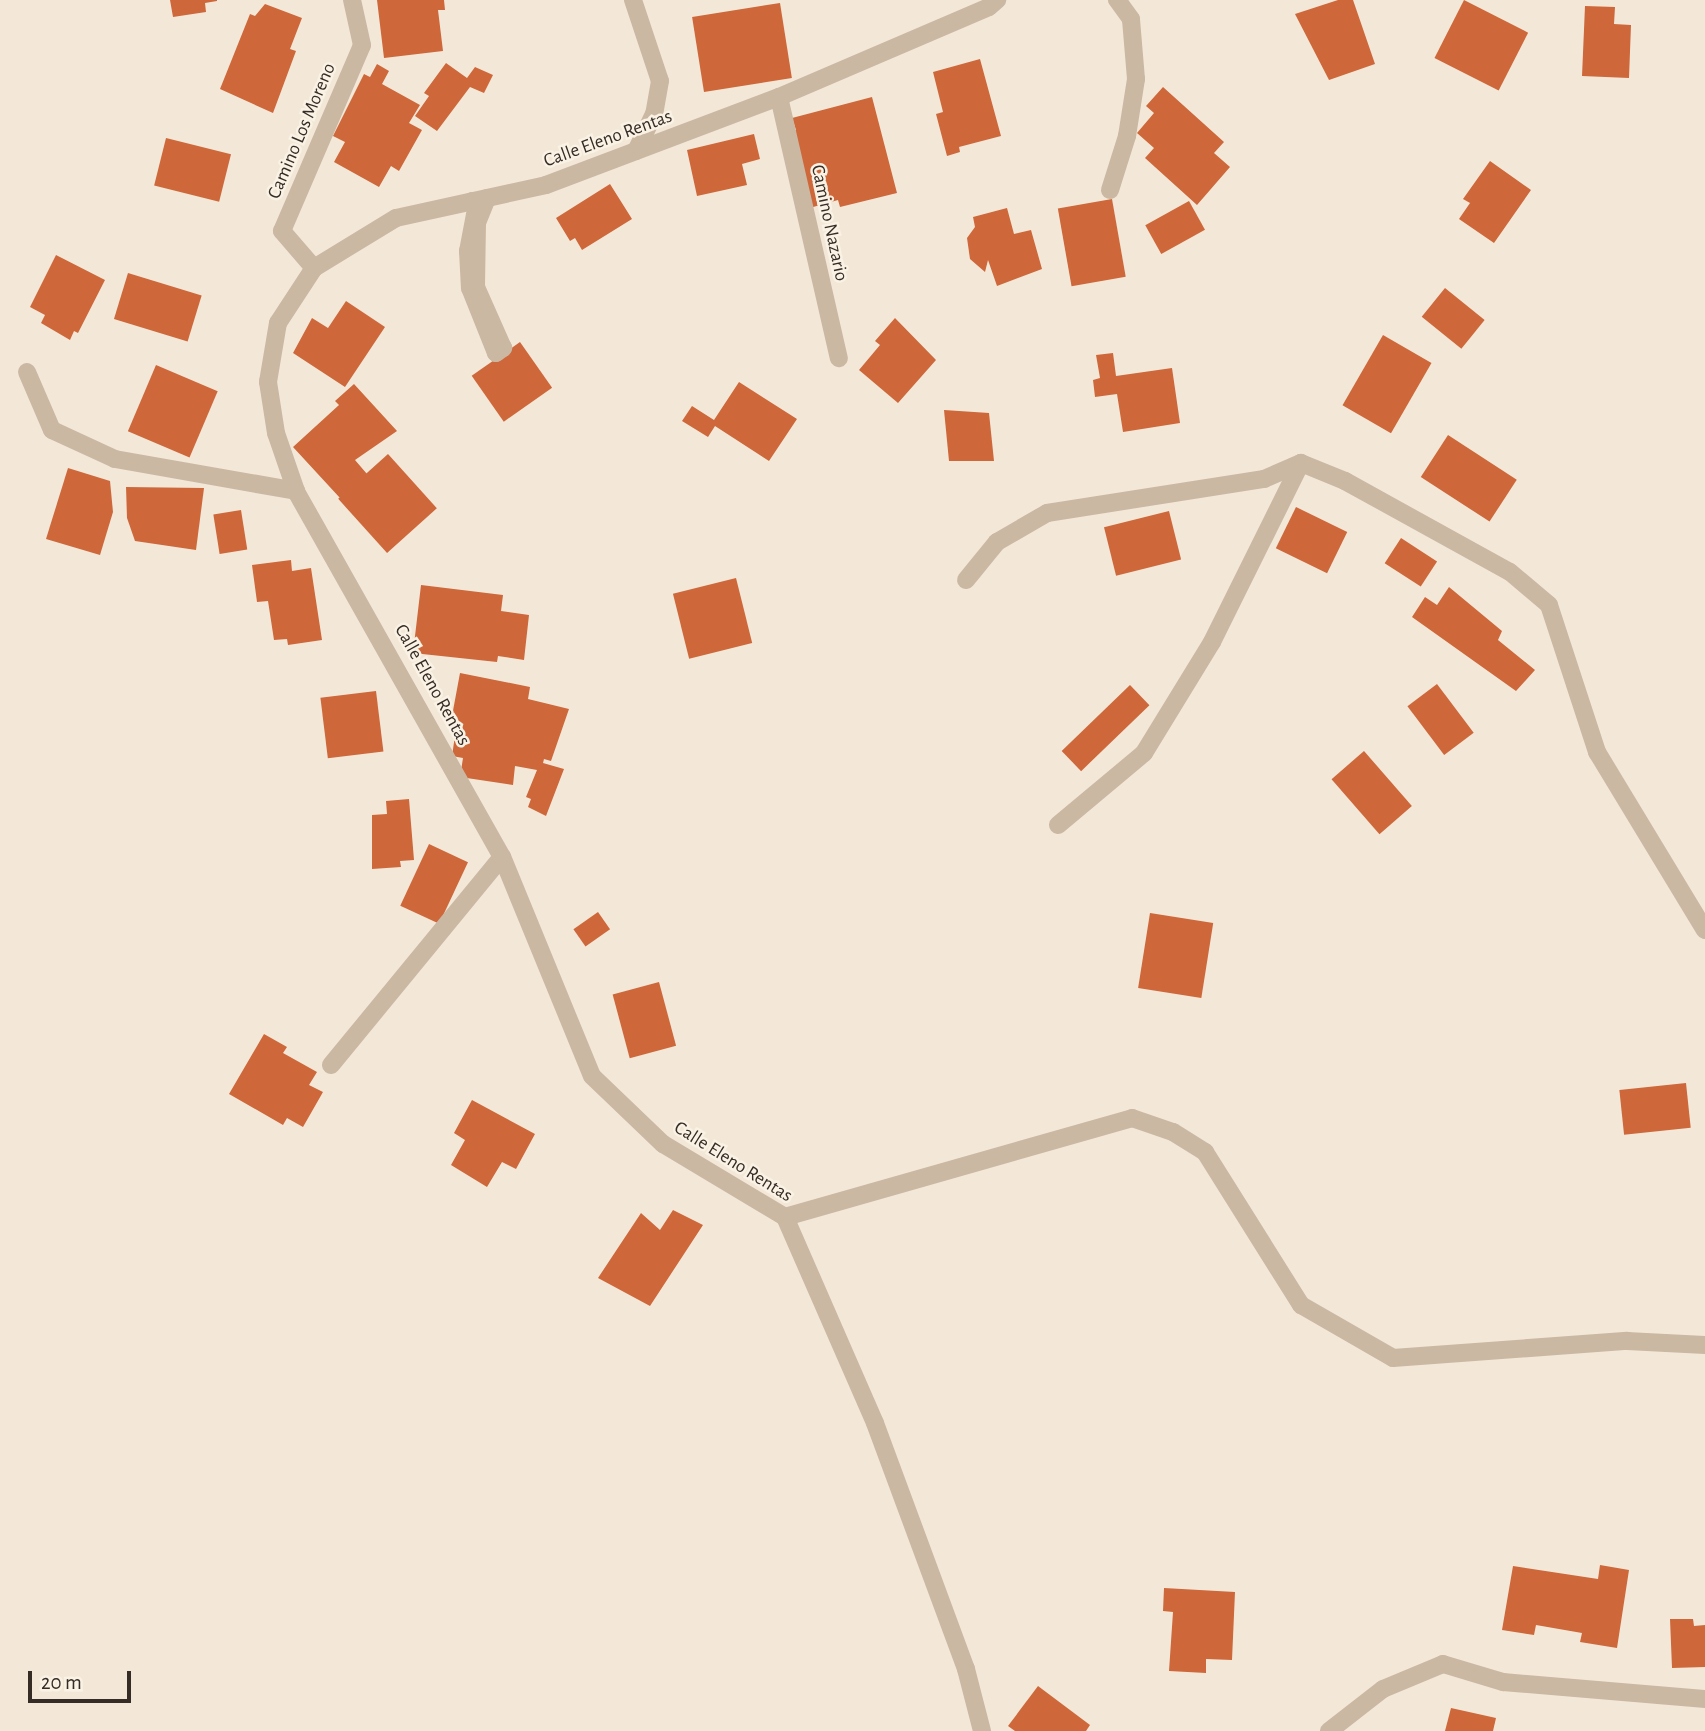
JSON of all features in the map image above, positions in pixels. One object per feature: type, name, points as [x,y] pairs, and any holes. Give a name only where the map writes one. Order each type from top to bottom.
[{"type":"street","name":"Camino Los Moreno","points":[[314,268],[282,231],[362,45],[352,0]]},
{"type":"street","points":[[633,0],[660,81],[654,114],[636,151]]},
{"type":"street","name":"Calle Eleno Rentas","points":[[982,1731],[966,1669],[875,1423],[785,1217],[663,1144],[592,1076],[502,857],[296,491],[276,433],[268,382],[278,323],[314,268],[396,218],[546,185],[779,97],[989,8],[997,0]]},
{"type":"street","points":[[1110,190],[1127,136],[1136,79],[1131,19],[1117,0]]},
{"type":"street","name":"Camino Nazario","points":[[779,97],[839,358]]},
{"type":"street","points":[[480,200],[476,287],[503,348],[496,354],[470,288],[468,251],[480,200]]},
{"type":"street","points":[[27,372],[52,430],[103,453],[296,491]]},
{"type":"street","points":[[966,580],[997,542],[1046,513],[1264,479],[1301,463],[1345,481],[1510,572],[1549,605],[1597,752],[1705,930]]},
{"type":"street","points":[[1058,825],[1144,753],[1212,642],[1301,463]]},
{"type":"street","points":[[331,1065],[502,857]]},
{"type":"street","points":[[785,1217],[1132,1118],[1173,1132],[1205,1152],[1301,1305],[1394,1359],[1626,1341],[1705,1345]]},
{"type":"street","points":[[1329,1731],[1383,1689],[1443,1664],[1503,1682],[1705,1699]]},
{"type":"building","points":[[170,0],[217,1],[205,3],[206,12],[173,17]]},
{"type":"building","points":[[377,0],[444,0],[445,10],[438,10],[443,51],[384,58]]},
{"type":"building","points":[[1338,0],[1353,0],[1375,64],[1329,80],[1295,14]]},
{"type":"building","points":[[1464,0],[1528,33],[1499,91],[1434,58]]},
{"type":"building","points":[[780,3],[792,78],[704,92],[692,17]]},
{"type":"building","points":[[265,4],[302,18],[290,49],[296,51],[273,113],[220,89],[250,14],[255,16]]},
{"type":"building","points":[[1585,6],[1615,7],[1614,24],[1631,25],[1629,78],[1582,76]]},
{"type":"building","points":[[980,59],[1001,136],[959,147],[960,152],[947,156],[936,114],[943,112],[933,72]]},
{"type":"building","points":[[446,63],[467,78],[475,67],[493,75],[484,93],[470,87],[437,131],[415,116],[429,96],[424,93]]},
{"type":"building","points":[[377,64],[389,71],[382,84],[420,105],[409,123],[422,130],[399,171],[391,166],[379,187],[334,162],[345,142],[333,136],[364,74],[370,77]]},
{"type":"building","points":[[1163,87],[1224,142],[1214,153],[1230,167],[1197,205],[1145,158],[1154,148],[1137,133],[1154,113],[1146,106]]},
{"type":"building","points":[[872,97],[897,193],[840,207],[838,200],[806,209],[790,132],[796,130],[792,118]]},
{"type":"building","points":[[754,134],[760,159],[742,164],[747,185],[697,196],[687,150]]},
{"type":"building","points":[[166,138],[231,154],[219,202],[154,186]]},
{"type":"building","points":[[1490,161],[1531,190],[1494,243],[1459,219],[1470,203],[1463,199]]},
{"type":"building","points":[[610,184],[632,219],[582,250],[575,238],[570,241],[556,218]]},
{"type":"building","points":[[1112,199],[1126,277],[1072,286],[1058,209]]},
{"type":"building","points":[[1189,201],[1205,230],[1161,254],[1145,225]]},
{"type":"building","points":[[1007,208],[1014,234],[1031,230],[1042,269],[997,286],[988,260],[985,272],[970,259],[967,238],[975,227],[973,217]]},
{"type":"building","points":[[56,255],[105,280],[78,333],[74,331],[70,340],[41,323],[45,315],[30,307]]},
{"type":"building","points":[[128,273],[202,296],[188,341],[114,319]]},
{"type":"building","points":[[1445,288],[1485,320],[1461,349],[1422,317]]},
{"type":"building","points":[[346,301],[385,327],[345,387],[293,353],[312,318],[328,328]]},
{"type":"building","points":[[895,318],[936,360],[898,403],[859,370],[880,345],[875,341]]},
{"type":"building","points":[[1383,335],[1431,363],[1391,433],[1342,405]]},
{"type":"building","points":[[520,342],[552,388],[504,422],[472,376]]},
{"type":"building","points":[[1113,353],[1116,376],[1172,368],[1180,423],[1123,432],[1117,394],[1095,397],[1093,380],[1100,378],[1096,355]]},
{"type":"building","points":[[156,365],[218,391],[190,457],[128,431]]},
{"type":"building","points":[[739,382],[797,419],[769,461],[715,426],[708,437],[682,421],[692,406],[714,420]]},
{"type":"building","points":[[354,384],[397,431],[355,460],[367,474],[340,498],[293,447],[339,405],[335,401]]},
{"type":"building","points":[[944,410],[989,413],[994,461],[949,461]]},
{"type":"building","points":[[1448,435],[1517,480],[1490,522],[1421,477]]},
{"type":"building","points":[[388,454],[437,508],[387,553],[338,499]]},
{"type":"building","points":[[68,468],[110,481],[113,512],[100,555],[46,539]]},
{"type":"building","points":[[126,487],[204,488],[196,550],[135,541],[127,518]]},
{"type":"building","points":[[1296,507],[1347,532],[1327,573],[1276,548]]},
{"type":"building","points":[[241,510],[247,550],[220,554],[213,514]]},
{"type":"building","points":[[1169,511],[1181,560],[1116,576],[1104,527]]},
{"type":"building","points":[[1401,538],[1437,561],[1421,587],[1385,563]]},
{"type":"building","points":[[291,560],[292,571],[311,568],[322,640],[288,645],[287,639],[274,640],[268,601],[257,602],[252,565]]},
{"type":"building","points":[[736,578],[752,643],[689,659],[673,594]]},
{"type":"building","points":[[421,585],[503,595],[501,611],[529,615],[524,660],[498,656],[497,662],[413,653]]},
{"type":"building","points":[[1449,587],[1502,631],[1498,640],[1535,670],[1516,691],[1412,617],[1425,597],[1437,605]]},
{"type":"building","points":[[460,673],[530,687],[528,699],[569,709],[551,761],[544,759],[543,763],[564,769],[546,816],[528,807],[531,799],[526,797],[537,770],[515,766],[513,785],[460,777],[463,758],[452,756],[457,722],[452,716]]},
{"type":"building","points":[[1437,684],[1474,733],[1444,755],[1407,706]]},
{"type":"building","points":[[1130,685],[1149,705],[1081,771],[1062,751]]},
{"type":"building","points":[[376,691],[383,752],[328,758],[320,698]]},
{"type":"building","points":[[1364,751],[1412,806],[1379,834],[1332,779]]},
{"type":"building","points":[[409,799],[414,860],[400,861],[401,867],[372,869],[372,815],[387,814],[386,801]]},
{"type":"building","points":[[429,844],[468,862],[439,924],[400,906]]},
{"type":"building","points":[[598,912],[610,929],[585,946],[573,929]]},
{"type":"building","points":[[1150,913],[1213,923],[1201,998],[1138,988]]},
{"type":"building","points":[[659,982],[676,1046],[630,1058],[613,994]]},
{"type":"building","points":[[264,1034],[287,1047],[283,1053],[317,1072],[309,1085],[323,1092],[303,1127],[287,1118],[283,1125],[229,1094]]},
{"type":"building","points":[[1686,1083],[1691,1128],[1624,1135],[1619,1090]]},
{"type":"building","points":[[472,1100],[535,1134],[516,1169],[502,1162],[487,1187],[451,1165],[465,1140],[454,1133]]},
{"type":"building","points":[[673,1210],[703,1225],[650,1306],[598,1278],[641,1213],[660,1230]]},
{"type":"building","points":[[1600,1565],[1629,1570],[1617,1648],[1580,1642],[1582,1633],[1536,1625],[1534,1635],[1502,1630],[1513,1566],[1598,1579]]},
{"type":"building","points":[[1164,1588],[1235,1592],[1232,1660],[1206,1659],[1206,1673],[1169,1671],[1173,1612],[1163,1611]]},
{"type":"building","points":[[1670,1619],[1693,1619],[1694,1626],[1705,1625],[1705,1667],[1672,1668]]},
{"type":"building","points":[[1038,1686],[1090,1725],[1086,1731],[1015,1731],[1008,1726]]},
{"type":"building","points":[[1451,1708],[1496,1718],[1493,1731],[1445,1731]]}]
